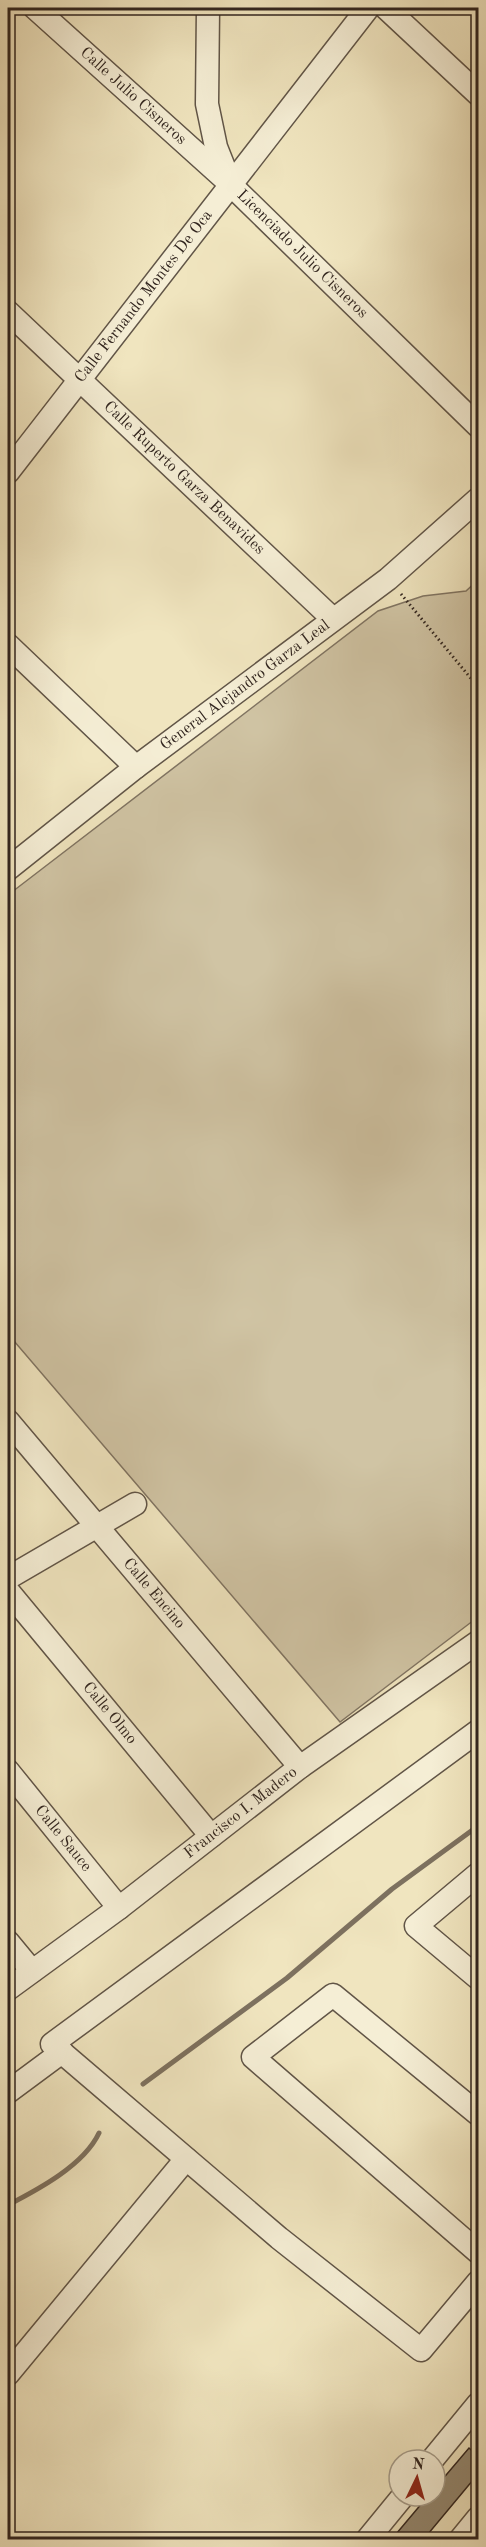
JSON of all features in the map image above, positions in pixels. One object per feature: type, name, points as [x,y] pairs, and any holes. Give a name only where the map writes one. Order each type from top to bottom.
[{"type":"street","name":"Calle Julio Cisneros","points":[[35,8],[231,184]]},
{"type":"street","name":"Licenciado Julio Cisneros","points":[[208,8],[207,104],[216,147],[231,184],[478,426]]},
{"type":"street","name":"Calle Fernando Montes De Oca","points":[[8,472],[368,8]]},
{"type":"street","points":[[386,8],[478,94]]},
{"type":"street","name":"Calle Ruperto Garza Benavides","points":[[8,312],[333,619]]},
{"type":"street","name":"General Alejandro Garza Leal","points":[[8,869],[136,767],[388,579],[478,499]]},
{"type":"street","points":[[8,645],[136,767]]},
{"type":"street","name":"Calle Encino","points":[[8,1421],[300,1767]]},
{"type":"street","points":[[8,1578],[135,1504]]},
{"type":"street","name":"Calle Olmo","points":[[8,1591],[211,1836]]},
{"type":"street","name":"Francisco I. Madero","points":[[8,1989],[119,1908],[300,1767],[478,1642]]},
{"type":"street","points":[[478,1731],[52,2044],[279,2238],[421,2350],[478,2282]]},
{"type":"street","name":"Calle Sauce","points":[[8,1771],[119,1908]]},
{"type":"street","points":[[478,1874],[416,1926],[478,1978]]},
{"type":"street","points":[[8,1942],[32,1971]]},
{"type":"street","points":[[478,2114],[333,1995],[253,2057],[478,2252]]},
{"type":"street","points":[[8,2092],[62,2052]]},
{"type":"street","points":[[8,2374],[186,2159]]},
{"type":"street","points":[[442,2448],[478,2404]]},
{"type":"street","points":[[367,2540],[393,2508]]},
{"type":"street","points":[[460,2540],[478,2518]]},
{"type":"path","points":[[388,579],[478,687]]},
{"type":"shaded area","points":[[478,580],[478,1617],[340,1722],[8,1334],[8,895],[378,611],[423,596],[466,591]]},
{"type":"building","points":[[469,2448],[478,2456],[478,2474],[423,2540],[391,2540],[418,2508],[447,2508],[447,2474]]},
{"type":"waterway","points":[[143,2084],[287,1978],[392,1889],[478,1826]]},
{"type":"waterway","points":[[8,2205],[46,2184],[72,2166],[83,2156],[99,2133]]}]
